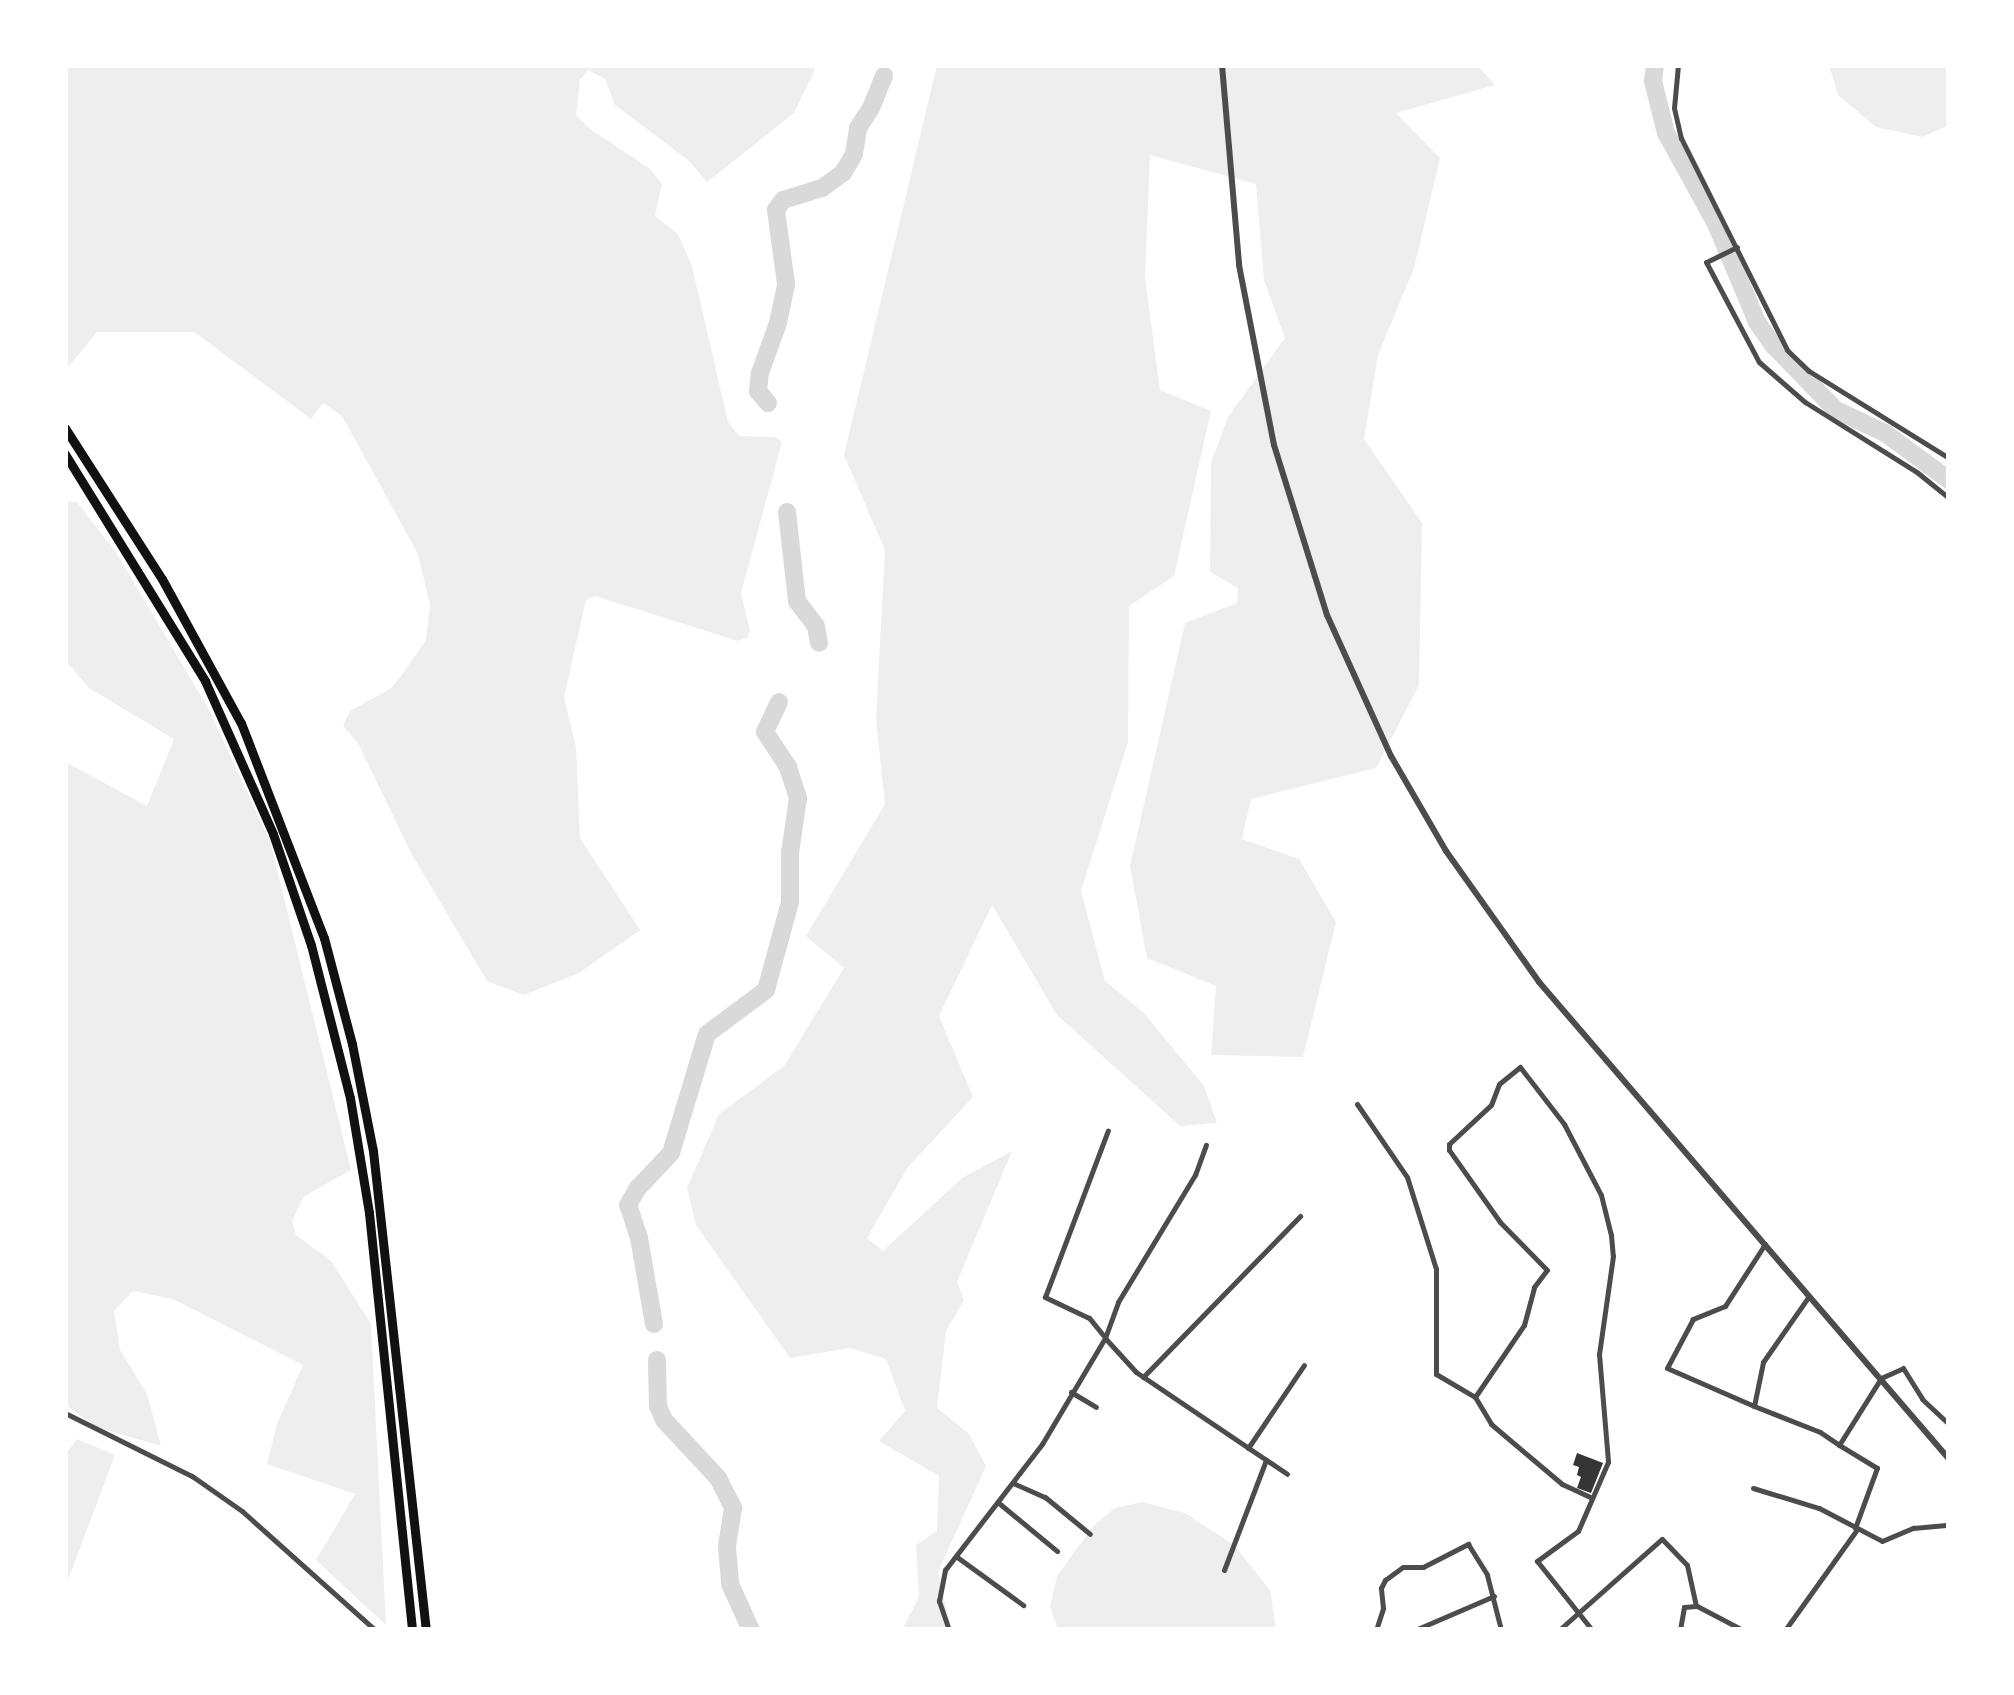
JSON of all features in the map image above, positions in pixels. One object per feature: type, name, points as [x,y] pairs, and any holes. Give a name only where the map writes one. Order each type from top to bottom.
[{"type":"highway","points":[[65,428],[162,579],[233,707],[280,816],[324,938],[352,1044],[382,1211],[426,1630]]},
{"type":"highway","points":[[65,454],[204,680],[273,834],[316,962],[350,1098],[366,1197],[412,1630]]},
{"type":"street","points":[[1222,65],[1230,190],[1248,328],[1288,499],[1348,665],[1409,789],[1487,912],[1572,1022],[1949,1459]]},
{"type":"street","points":[[1678,65],[1674,98],[1678,130],[1776,333],[1797,361],[1949,458]]},
{"type":"street","points":[[1737,247],[1706,262],[1759,362],[1805,402],[1948,495]]},
{"type":"street","points":[[1475,1398],[1524,1325],[1534,1286],[1547,1270],[1500,1222],[1449,1144],[1491,1104],[1500,1084],[1520,1066],[1564,1124],[1601,1196],[1611,1235],[1613,1256],[1599,1354],[1608,1462],[1578,1531],[1537,1561],[1592,1630]]},
{"type":"street","points":[[1357,1104],[1407,1177],[1436,1269],[1436,1374],[1475,1398],[1491,1424],[1562,1484],[1590,1497]]},
{"type":"street","points":[[1108,1130],[1045,1297],[1089,1318],[1144,1377],[1287,1474]]},
{"type":"street","points":[[949,1630],[940,1608],[939,1588],[945,1570],[1000,1504],[1042,1444],[1104,1336],[1118,1302],[1195,1175],[1206,1145]]},
{"type":"street","points":[[1144,1377],[1300,1216]]},
{"type":"street","points":[[1765,1244],[1726,1306],[1693,1319],[1667,1368],[1820,1432],[1877,1468],[1856,1530],[1785,1630]]},
{"type":"street","points":[[1754,1406],[1763,1362],[1809,1296]]},
{"type":"street","points":[[1248,1448],[1304,1365]]},
{"type":"street","points":[[1840,1445],[1880,1378],[1903,1368],[1922,1400],[1949,1424]]},
{"type":"street","points":[[1071,1392],[1096,1407]]},
{"type":"street","points":[[65,1413],[192,1476],[242,1510],[375,1630]]},
{"type":"street","points":[[1224,1570],[1266,1460]]},
{"type":"street","points":[[1013,1483],[1045,1497],[1090,1534]]},
{"type":"street","points":[[1752,1488],[1819,1508],[1882,1541],[1913,1528],[1949,1525]]},
{"type":"street","points":[[1000,1504],[1058,1550]]},
{"type":"street","points":[[1559,1630],[1662,1539],[1686,1565],[1696,1606]]},
{"type":"street","points":[[1376,1630],[1385,1580],[1403,1566],[1426,1566],[1466,1544],[1474,1547],[1494,1596],[1501,1630]]},
{"type":"street","points":[[957,1556],[1023,1605]]},
{"type":"street","points":[[1415,1630],[1494,1596]]},
{"type":"street","points":[[1680,1630],[1684,1607],[1696,1606],[1742,1630]]},
{"type":"shaded area","points":[[65,65],[817,65],[794,113],[707,182],[688,160],[615,105],[605,79],[588,70],[580,80],[576,115],[590,129],[650,169],[662,184],[655,216],[678,234],[692,266],[728,422],[739,436],[775,437],[782,442],[741,593],[750,631],[747,638],[738,641],[595,596],[586,600],[564,697],[576,747],[580,838],[640,930],[579,973],[524,995],[487,981],[411,853],[358,743],[343,726],[350,711],[390,689],[401,676],[426,640],[430,605],[418,554],[342,416],[323,403],[311,419],[194,332],[97,332],[65,371]]},
{"type":"shaded area","points":[[937,65],[1477,65],[1495,85],[1396,113],[1440,158],[1414,268],[1378,355],[1364,439],[1422,523],[1419,685],[1376,768],[1251,799],[1242,839],[1299,859],[1336,922],[1303,1057],[1211,1055],[1216,986],[1147,958],[1130,866],[1185,623],[1237,603],[1238,588],[1210,572],[1211,463],[1228,417],[1285,338],[1264,280],[1256,184],[1150,155],[1145,278],[1160,390],[1211,411],[1174,576],[1129,606],[1128,742],[1081,891],[1105,981],[1144,1013],[1204,1086],[1217,1123],[1180,1126],[1057,1015],[992,905],[939,1016],[973,1097],[908,1167],[867,1238],[883,1251],[962,1178],[1012,1151],[957,1282],[964,1300],[946,1331],[937,1408],[969,1434],[986,1466],[938,1572],[951,1630],[902,1630],[919,1597],[916,1545],[937,1531],[939,1476],[879,1441],[905,1411],[886,1359],[850,1348],[790,1358],[696,1225],[687,1188],[719,1114],[784,1066],[844,968],[806,936],[885,804],[876,719],[885,550],[844,455]]},
{"type":"shaded area","points":[[1829,65],[1949,65],[1949,125],[1922,137],[1876,127],[1838,95]]},
{"type":"shaded area","points":[[65,501],[77,502],[117,554],[208,708],[270,841],[351,1170],[303,1197],[292,1221],[296,1235],[331,1261],[371,1324],[386,1625],[316,1560],[355,1494],[267,1464],[277,1424],[303,1365],[173,1299],[133,1291],[114,1311],[120,1350],[147,1394],[161,1446],[96,1427],[65,1404],[65,762],[147,806],[174,739],[89,688],[65,660]]},
{"type":"shaded area","points":[[77,1439],[115,1455],[65,1588],[65,1455]]},
{"type":"shaded area","points":[[1142,1502],[1185,1513],[1234,1545],[1270,1590],[1276,1630],[1057,1627],[1050,1607],[1057,1576],[1094,1525],[1115,1508]]},
{"type":"building","points":[[1577,1453],[1603,1463],[1591,1493],[1577,1488],[1581,1477],[1577,1475],[1579,1467],[1573,1465]]},
{"type":"waterway","points":[[1655,65],[1653,81],[1666,133],[1716,224],[1757,322],[1774,346],[1836,410],[1885,433],[1949,480]]},
{"type":"waterway","points":[[768,403],[758,391],[760,373],[778,323],[786,284],[776,210],[783,200],[822,188],[843,173],[854,154],[858,128],[884,75]]},
{"type":"waterway","points":[[787,512],[797,601],[816,626],[819,643]]},
{"type":"waterway","points":[[654,1324],[639,1238],[628,1205],[638,1188],[671,1153],[707,1034],[766,990],[790,902],[790,853],[798,798],[788,767],[765,732],[779,702]]},
{"type":"waterway","points":[[657,1360],[658,1406],[664,1420],[718,1478],[733,1508],[727,1547],[730,1584],[751,1630]]}]
